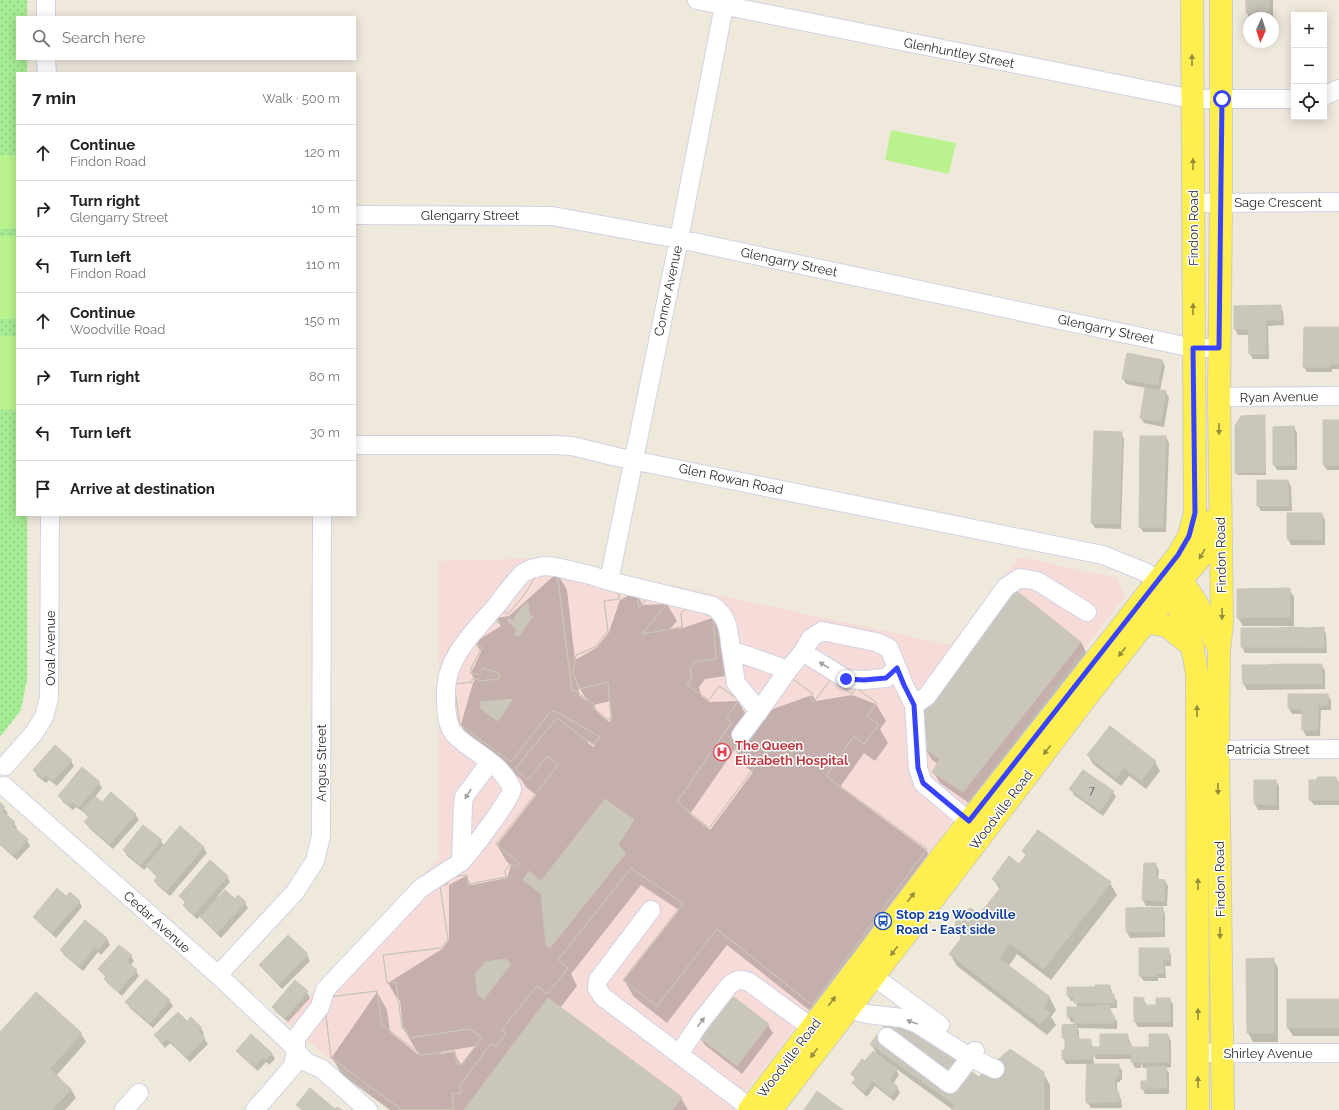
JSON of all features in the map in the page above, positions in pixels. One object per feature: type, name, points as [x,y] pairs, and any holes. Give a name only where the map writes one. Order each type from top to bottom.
[{"type":"main road","name":"Findon Road","points":[[1192,0],[1195,513],[1189,536],[1178,555],[1169,581],[1193,647],[1208,750],[1222,1053],[1222,1110]]},
{"type":"main road","name":"Findon Road","points":[[1198,1110],[1198,1053],[1208,750],[1222,624],[1219,397],[1222,99],[1221,0]]},
{"type":"main road","name":"Woodville Road","points":[[756,1109],[812,1028],[976,827],[1169,581],[1190,571],[1200,557],[1208,541],[1220,505]]},
{"type":"main road","name":"Woodville Road","points":[[756,1109],[847,1009],[873,976],[976,827],[1085,699],[1146,622],[1169,581]]},
{"type":"main road","points":[[1169,581],[1195,599],[1219,649]]},
{"type":"main road","points":[[1146,622],[1167,626],[1193,647]]},
{"type":"street","points":[[46,0],[46,16]]},
{"type":"street","name":"Glenhuntley Street","points":[[697,0],[724,3],[1192,99],[1291,99]]},
{"type":"street","name":"Connor Avenue","points":[[609,581],[679,239],[724,3]]},
{"type":"street","points":[[46,60],[46,72]]},
{"type":"street","points":[[1327,95],[1339,89]]},
{"type":"street","name":"Sage Crescent","points":[[1193,203],[1339,202]]},
{"type":"street","name":"Glengarry Street","points":[[356,215],[552,216],[679,239],[1193,348],[1219,348]]},
{"type":"street","name":"Ryan Avenue","points":[[1219,397],[1339,396]]},
{"type":"street","name":"Glen Rowan Road","points":[[356,446],[572,446],[633,460],[1103,555],[1119,554],[1145,560],[1169,581]]},
{"type":"street","name":"Oval Avenue","points":[[2,765],[34,733],[44,717],[50,698],[50,516]]},
{"type":"street","name":"Angus Street","points":[[218,975],[295,892],[315,861],[321,836],[322,516]]},
{"type":"street","points":[[368,1110],[322,1069],[301,1056],[296,1038],[320,1007],[325,990],[421,888],[461,862],[474,848],[510,795],[512,789],[510,783],[502,773],[451,731],[447,719],[445,691],[452,663],[466,641],[523,572],[544,566],[556,567],[713,606],[722,613],[728,624],[736,683],[759,711]]},
{"type":"street","points":[[914,705],[927,696],[1006,587],[1020,578],[1037,581],[1087,612]]},
{"type":"street","points":[[741,735],[788,670],[803,652],[811,638],[822,631],[876,642],[889,648],[914,705],[918,768],[923,783],[976,827]]},
{"type":"street","points":[[731,650],[788,670]]},
{"type":"street","points":[[803,652],[846,679],[864,680],[886,678],[897,668]]},
{"type":"street","name":"Patricia Street","points":[[1208,750],[1339,749]]},
{"type":"street","points":[[461,862],[464,798],[490,762]]},
{"type":"street","points":[[2,765],[8,773],[8,780],[2,787]]},
{"type":"street","name":"Cedar Avenue","points":[[2,787],[218,975],[288,1040],[301,1056]]},
{"type":"street","points":[[651,910],[598,980],[597,988],[603,997],[756,1109]]},
{"type":"street","points":[[873,976],[973,1054]]},
{"type":"street","points":[[679,1054],[699,1024],[728,987],[733,982],[738,980],[749,982],[812,1028]]},
{"type":"street","points":[[847,1009],[867,1014],[902,1018],[916,1022],[973,1054]]},
{"type":"street","points":[[887,1037],[950,1084],[973,1054]]},
{"type":"street","name":"Shirley Avenue","points":[[1198,1053],[1339,1053]]},
{"type":"street","points":[[255,1110],[301,1056]]},
{"type":"street","points":[[124,1110],[139,1093]]},
{"type":"shaded area","name":"The Queen Elizabeth Hospital","points":[[1019,557],[1117,578],[1125,596],[732,1110],[390,1110],[286,1022],[439,858],[439,561],[545,558],[950,645]]},
{"type":"green space","points":[[0,0],[27,0],[27,16],[16,16],[16,60],[27,60],[27,72],[16,72],[16,516],[27,516],[27,679],[21,710],[0,737]]},
{"type":"green space","points":[[891,130],[956,143],[949,174],[885,160]]},
{"type":"green space","points":[[0,155],[16,155],[16,229],[0,229]]},
{"type":"green space","points":[[0,236],[16,236],[16,319],[0,319]]},
{"type":"green space","points":[[0,336],[16,336],[16,410],[0,410]]},
{"type":"building","points":[[1246,0],[1269,0],[1269,12],[1246,12]]},
{"type":"building","points":[[1281,305],[1281,320],[1266,320],[1266,354],[1249,354],[1248,329],[1234,329],[1234,306]]},
{"type":"building","points":[[1304,327],[1339,327],[1339,364],[1329,364],[1329,367],[1303,367]]},
{"type":"building","points":[[1127,353],[1162,360],[1158,385],[1122,379]]},
{"type":"building","points":[[1145,388],[1166,391],[1161,422],[1140,418]]},
{"type":"building","points":[[1265,415],[1265,472],[1235,473],[1235,426],[1241,416]]},
{"type":"building","points":[[1323,420],[1339,420],[1339,465],[1323,465]]},
{"type":"building","points":[[1294,426],[1295,465],[1273,465],[1273,427]]},
{"type":"building","points":[[1094,431],[1122,432],[1119,524],[1091,523]]},
{"type":"building","points":[[1140,436],[1166,436],[1163,527],[1139,527]]},
{"type":"building","points":[[1257,480],[1288,480],[1289,506],[1257,506]]},
{"type":"building","points":[[1287,513],[1322,513],[1322,540],[1287,539]]},
{"type":"building","points":[[557,571],[572,691],[574,690],[595,705],[593,708],[608,720],[611,718],[608,682],[579,689],[573,672],[576,655],[595,647],[608,631],[604,601],[619,599],[619,593],[636,591],[639,608],[651,593],[668,603],[642,634],[682,627],[681,613],[688,607],[713,617],[716,659],[695,662],[690,669],[692,678],[687,685],[709,700],[719,686],[739,700],[727,718],[731,723],[677,802],[709,828],[756,765],[734,749],[789,676],[813,694],[809,698],[814,702],[831,679],[852,694],[856,688],[877,703],[867,716],[879,725],[864,744],[854,736],[826,776],[927,849],[812,1005],[717,929],[657,1006],[623,980],[683,903],[631,868],[558,960],[568,968],[561,977],[547,994],[537,986],[501,1030],[506,1033],[496,1047],[491,1043],[460,1086],[461,1093],[452,1094],[454,1109],[402,1110],[331,1058],[325,1008],[328,997],[377,991],[382,1025],[422,1055],[455,1051],[457,1064],[462,1064],[482,1037],[469,1029],[409,1038],[406,1028],[402,1028],[396,982],[387,983],[383,955],[441,948],[448,940],[440,886],[448,884],[447,877],[467,875],[468,884],[506,877],[505,871],[510,864],[516,867],[519,863],[496,844],[558,765],[547,756],[528,780],[515,769],[557,718],[593,745],[600,737],[555,711],[550,712],[511,762],[460,725],[454,684],[472,682],[472,679],[479,679],[479,681],[499,679],[499,673],[482,668],[480,675],[470,673],[472,666],[482,648],[474,642],[492,618],[499,624],[500,622],[495,618],[502,610],[508,614],[525,594],[537,574]],"holes":[[[528,603],[530,616],[533,616],[518,637],[514,634],[517,630],[507,620],[509,618],[512,621],[524,605]],[[513,699],[498,721],[481,709],[480,702]],[[605,799],[634,820],[618,845],[626,853],[550,948],[546,945],[541,894],[523,880],[529,871],[541,881]],[[505,959],[511,964],[484,999],[478,995],[475,974],[485,962]]]},
{"type":"building","points":[[557,571],[572,691],[574,690],[595,705],[593,708],[608,720],[611,718],[608,682],[579,689],[573,672],[576,655],[595,647],[608,631],[604,601],[619,599],[619,593],[636,591],[639,608],[651,593],[668,603],[642,634],[682,627],[681,613],[688,607],[713,617],[716,659],[695,662],[690,669],[692,678],[687,685],[709,700],[719,686],[739,700],[727,718],[731,723],[677,802],[709,828],[756,765],[734,749],[789,676],[813,694],[809,698],[814,702],[831,679],[852,694],[856,688],[877,703],[867,716],[879,725],[864,744],[854,736],[826,776],[927,849],[812,1005],[717,929],[657,1006],[623,980],[683,903],[631,868],[558,960],[568,968],[561,977],[547,994],[537,986],[501,1030],[506,1033],[496,1047],[491,1043],[460,1086],[461,1093],[452,1094],[454,1109],[402,1110],[331,1058],[325,1008],[328,997],[377,991],[382,1025],[422,1055],[455,1051],[457,1064],[462,1064],[482,1037],[469,1029],[409,1038],[406,1028],[402,1028],[396,982],[387,983],[383,955],[441,948],[448,940],[440,886],[448,884],[447,877],[467,875],[468,884],[506,877],[505,871],[510,864],[516,867],[519,863],[496,844],[558,765],[547,756],[528,780],[515,769],[557,718],[593,745],[600,737],[555,711],[550,712],[511,762],[460,725],[454,684],[472,682],[472,679],[479,679],[479,681],[499,679],[499,673],[482,668],[480,675],[470,673],[472,666],[482,648],[474,642],[492,618],[499,624],[500,622],[495,618],[502,610],[508,614],[525,594],[537,574]]},
{"type":"building","points":[[1290,588],[1290,617],[1237,618],[1237,589]]},
{"type":"building","points":[[1014,589],[1081,642],[963,792],[932,772],[940,759],[924,748],[919,718]]},
{"type":"building","points":[[1291,627],[1291,647],[1276,647],[1276,628]]},
{"type":"building","points":[[1291,627],[1306,628],[1306,647],[1291,647]]},
{"type":"building","points":[[1324,627],[1324,648],[1306,647],[1306,628]]},
{"type":"building","points":[[1241,628],[1259,628],[1259,647],[1241,647]]},
{"type":"building","points":[[1259,628],[1276,628],[1276,647],[1259,647]]},
{"type":"building","points":[[1282,664],[1283,684],[1265,684],[1265,665]]},
{"type":"building","points":[[1282,664],[1303,664],[1303,684],[1283,684]]},
{"type":"building","points":[[1303,664],[1322,664],[1322,684],[1303,684]]},
{"type":"building","points":[[1242,665],[1265,665],[1265,684],[1243,684]]},
{"type":"building","points":[[1288,694],[1328,694],[1328,705],[1318,705],[1318,730],[1302,730],[1302,709],[1288,708]]},
{"type":"building","points":[[1110,726],[1156,761],[1141,781],[1124,768],[1116,778],[1087,755]]},
{"type":"building","points":[[55,745],[72,760],[53,781],[46,775],[43,778],[33,770]]},
{"type":"building","points":[[82,767],[100,782],[79,807],[72,802],[69,805],[58,796]]},
{"type":"building","points":[[1083,770],[1114,791],[1100,811],[1069,789]]},
{"type":"building","points":[[1317,777],[1336,777],[1336,782],[1339,782],[1339,800],[1309,800],[1309,780],[1317,780]]},
{"type":"building","points":[[1254,780],[1276,780],[1276,805],[1254,804]]},
{"type":"building","points":[[111,792],[136,814],[110,844],[84,822],[89,816],[82,810],[95,796],[102,802]]},
{"type":"building","points":[[0,802],[5,807],[2,811],[15,822],[12,826],[28,839],[14,855],[0,844]]},
{"type":"building","points":[[143,825],[162,840],[140,865],[123,850]]},
{"type":"building","points":[[180,826],[204,847],[167,891],[154,881],[158,876],[146,866]]},
{"type":"building","points":[[1038,830],[1111,882],[1044,969],[1010,943],[999,958],[1050,997],[1043,1008],[1050,1013],[1040,1024],[949,954],[963,936],[955,930],[956,921],[963,912],[971,908],[979,915],[1002,886],[992,879],[1009,856],[1019,864],[1026,855],[1022,851]]},
{"type":"building","points":[[210,860],[228,876],[194,915],[183,905],[186,902],[179,896]]},
{"type":"building","points":[[1144,863],[1156,863],[1156,879],[1165,880],[1164,901],[1142,900]]},
{"type":"building","points":[[57,888],[66,896],[70,892],[80,901],[52,933],[33,917]]},
{"type":"building","points":[[225,890],[235,899],[238,895],[246,902],[217,933],[200,917]]},
{"type":"building","points":[[1163,907],[1163,932],[1126,932],[1126,908]]},
{"type":"building","points":[[85,920],[107,938],[98,950],[95,947],[79,966],[60,950]]},
{"type":"building","points":[[288,935],[308,954],[279,984],[259,965]]},
{"type":"building","points":[[119,945],[132,955],[126,961],[137,970],[118,992],[104,979],[106,976],[98,969]]},
{"type":"building","points":[[1139,948],[1169,948],[1169,960],[1163,960],[1163,973],[1156,973],[1156,976],[1139,976]]},
{"type":"building","points":[[1274,958],[1274,1033],[1247,1033],[1246,959]]},
{"type":"building","points":[[146,979],[170,1000],[150,1023],[125,1002]]},
{"type":"building","points":[[295,980],[308,991],[285,1018],[272,1007]]},
{"type":"building","points":[[1095,985],[1110,985],[1110,991],[1114,994],[1114,1003],[1074,1003],[1073,996],[1067,996],[1067,987],[1095,987]]},
{"type":"building","points":[[36,992],[82,1033],[50,1069],[71,1089],[52,1110],[0,1110],[0,1032]]},
{"type":"building","points":[[731,995],[769,1024],[737,1066],[699,1037]]},
{"type":"building","points":[[1134,997],[1144,998],[1144,1005],[1156,1005],[1156,998],[1170,998],[1170,1022],[1134,1022]]},
{"type":"building","points":[[548,998],[682,1097],[672,1110],[464,1110]]},
{"type":"building","points":[[1287,999],[1339,999],[1339,1028],[1287,1028]]},
{"type":"building","points":[[1096,1005],[1110,1005],[1110,1012],[1114,1015],[1114,1023],[1074,1023],[1074,1016],[1067,1017],[1067,1007],[1095,1007]]},
{"type":"building","points":[[178,1012],[187,1021],[191,1017],[202,1028],[199,1031],[205,1038],[186,1057],[167,1038],[162,1043],[154,1035]]},
{"type":"building","points":[[887,1023],[896,1029],[898,1024],[914,1031],[979,1077],[1010,1049],[1044,1072],[1044,1110],[952,1110],[955,1105],[870,1044]]},
{"type":"building","points":[[1076,1024],[1077,1036],[1079,1039],[1091,1039],[1091,1059],[1062,1059],[1062,1050],[1065,1050],[1065,1038],[1062,1038],[1062,1025]]},
{"type":"building","points":[[251,1034],[272,1053],[266,1060],[263,1057],[254,1067],[236,1051]]},
{"type":"building","points":[[1100,1034],[1128,1034],[1128,1044],[1131,1044],[1131,1047],[1138,1047],[1138,1062],[1131,1062],[1131,1054],[1092,1054],[1092,1047],[1100,1047]]},
{"type":"building","points":[[1149,1034],[1168,1034],[1169,1062],[1139,1063],[1139,1047],[1149,1047]]},
{"type":"building","points":[[873,1051],[897,1069],[889,1080],[898,1087],[891,1096],[872,1081],[864,1092],[852,1083],[856,1078],[851,1074],[862,1059],[865,1061]]},
{"type":"building","points":[[1087,1064],[1119,1064],[1119,1075],[1115,1077],[1115,1083],[1086,1083]]},
{"type":"building","points":[[1166,1066],[1167,1088],[1141,1089],[1141,1081],[1147,1081],[1147,1067]]},
{"type":"building","points":[[1086,1083],[1115,1083],[1115,1089],[1119,1092],[1119,1102],[1086,1103]]},
{"type":"building","points":[[310,1088],[335,1109],[337,1107],[342,1110],[302,1110],[296,1105]]},
{"type":"building","points":[[817,1091],[843,1110],[804,1110]]},
{"type":"place","name":"The Queen Elizabeth Hospital","points":[[722,752]]},
{"type":"place","name":"Stop 219 Woodville Road - East side","points":[[883,921]]},
{"type":"route","points":[[846,679],[864,680],[886,678],[897,668],[914,705],[918,768],[923,783],[969,821],[1178,555],[1189,536],[1195,513],[1193,348],[1219,348],[1222,99]]}]
